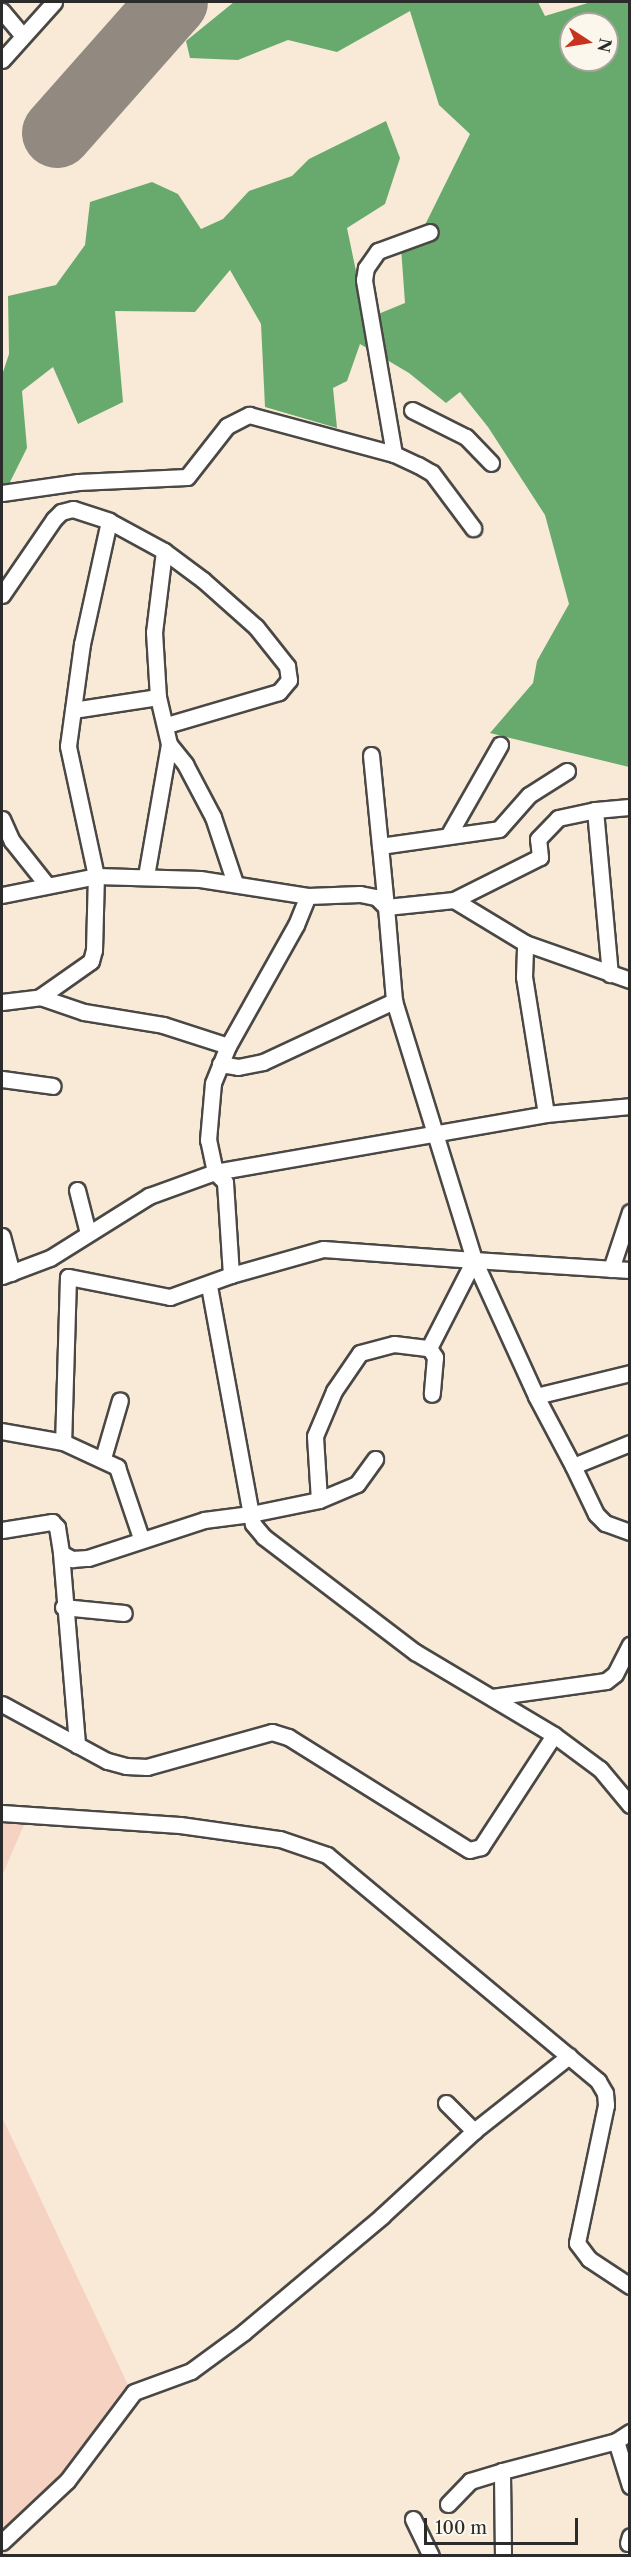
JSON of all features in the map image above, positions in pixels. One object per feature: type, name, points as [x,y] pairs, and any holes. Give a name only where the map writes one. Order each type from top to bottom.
[{"type":"street","points":[[2,60],[54,2]]},
{"type":"street","points":[[2,11],[22,35]]},
{"type":"street","points":[[394,454],[364,280],[366,268],[378,251],[430,232]]},
{"type":"street","points":[[412,410],[466,437],[491,463]]},
{"type":"street","points":[[2,493],[78,482],[187,477],[227,426],[249,415],[394,454],[432,473],[473,528]]},
{"type":"street","points":[[2,595],[61,512],[85,510],[164,551],[232,603],[287,666],[289,675],[279,692],[167,725]]},
{"type":"street","points":[[40,998],[91,961],[96,876],[68,758],[82,644],[109,521]]},
{"type":"street","points":[[146,876],[169,744],[167,725],[159,697],[154,622],[164,551]]},
{"type":"street","points":[[73,710],[159,697]]},
{"type":"street","points":[[169,744],[185,764],[213,817],[235,883]]},
{"type":"street","points":[[448,836],[500,744]]},
{"type":"street","points":[[371,755],[394,1001],[437,1134],[474,1260],[536,1396],[596,1514],[605,1522],[630,1532]]},
{"type":"street","points":[[380,846],[499,829],[530,795],[567,771]]},
{"type":"street","points":[[2,895],[96,876],[146,876],[235,883],[308,896],[369,895],[386,907],[454,900],[540,857],[538,839],[558,818],[595,810],[630,807]]},
{"type":"street","points":[[595,810],[610,974]]},
{"type":"street","points":[[2,819],[12,841],[46,885]]},
{"type":"street","points":[[231,1275],[225,1182],[214,1172],[208,1140],[209,1105],[220,1064],[228,1046],[296,925],[308,896]]},
{"type":"street","points":[[454,900],[525,943],[630,980]]},
{"type":"street","points":[[525,943],[524,977],[546,1114]]},
{"type":"street","points":[[2,1002],[40,998],[84,1012],[163,1025],[228,1046]]},
{"type":"street","points":[[220,1064],[238,1067],[271,1058],[394,1001]]},
{"type":"street","points":[[2,1079],[52,1086]]},
{"type":"street","points":[[2,1236],[7,1274],[50,1258],[149,1196],[214,1172],[546,1114],[630,1106]]},
{"type":"street","points":[[77,1190],[88,1233]]},
{"type":"street","points":[[611,1269],[630,1212]]},
{"type":"street","points":[[50,1258],[68,1277],[170,1297],[209,1286],[231,1275],[323,1249],[630,1270]]},
{"type":"street","points":[[429,1348],[474,1260]]},
{"type":"street","points":[[63,1442],[68,1277]]},
{"type":"street","points":[[209,1286],[253,1524],[264,1537],[406,1645],[554,1735],[600,1769],[630,1805]]},
{"type":"street","points":[[319,1500],[315,1436],[334,1391],[360,1353],[394,1344],[429,1348],[435,1357],[432,1394]]},
{"type":"street","points":[[536,1396],[630,1373]]},
{"type":"street","points":[[103,1458],[120,1400]]},
{"type":"street","points":[[2,1431],[63,1442],[103,1458],[122,1475],[141,1538]]},
{"type":"street","points":[[573,1466],[630,1443]]},
{"type":"street","points":[[61,1553],[72,1558],[88,1558],[141,1538],[204,1520],[251,1514],[319,1500],[357,1485],[375,1459]]},
{"type":"street","points":[[2,1530],[52,1522],[57,1527],[77,1745]]},
{"type":"street","points":[[63,1607],[124,1613]]},
{"type":"street","points":[[492,1697],[606,1681],[615,1674],[630,1645]]},
{"type":"street","points":[[2,1704],[107,1761],[147,1767],[272,1732],[288,1737],[469,1850],[480,1847],[554,1735]]},
{"type":"street","points":[[2,1813],[180,1825],[308,1846],[334,1861],[598,2080],[605,2093],[606,2105],[578,2243],[589,2259],[630,2286]]},
{"type":"street","points":[[2,2542],[67,2481],[134,2392],[191,2371],[244,2332],[382,2216],[474,2131],[569,2056]]},
{"type":"street","points":[[446,2103],[474,2131]]},
{"type":"street","points":[[448,2504],[470,2481],[502,2470],[616,2441],[630,2432]]},
{"type":"street","points":[[616,2441],[630,2486]]},
{"type":"street","points":[[502,2470],[503,2556]]},
{"type":"street","points":[[413,2519],[431,2556]]},
{"type":"shaded area","points":[[2,1818],[26,1820],[2,1876]]},
{"type":"shaded area","points":[[2,2117],[129,2387],[67,2476],[2,2534]]},
{"type":"shaded area","points":[[2,2534],[7,2556],[2,2555]]},
{"type":"green space","points":[[234,2],[538,2],[545,16],[591,2],[629,2],[629,767],[490,733],[533,683],[537,661],[569,604],[545,515],[488,427],[460,392],[446,403],[409,373],[360,344],[347,381],[333,388],[337,428],[265,407],[261,324],[230,270],[195,312],[115,311],[123,402],[78,424],[53,367],[22,391],[27,448],[9,484],[2,485],[2,375],[9,354],[8,296],[56,285],[85,245],[90,202],[152,182],[178,194],[201,229],[223,219],[249,191],[292,176],[309,159],[386,121],[400,158],[385,204],[347,228],[366,319],[405,303],[400,234],[423,229],[470,134],[439,105],[410,11],[337,52],[288,40],[238,60],[190,58],[186,41]]},
{"type":"runway","points":[[57,133],[173,2]]}]
